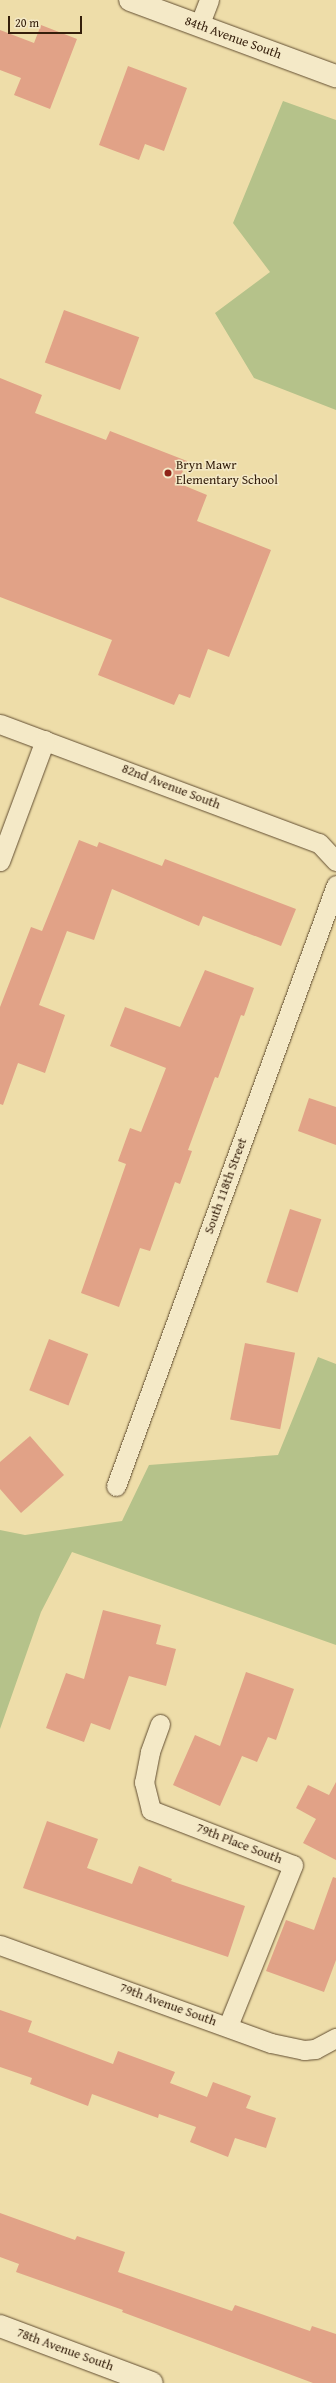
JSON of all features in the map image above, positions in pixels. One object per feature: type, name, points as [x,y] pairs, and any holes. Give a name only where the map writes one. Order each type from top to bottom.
[{"type":"street","name":"84th Avenue South","points":[[130,0],[336,76]]},
{"type":"street","points":[[199,26],[209,0]]},
{"type":"street","name":"82nd Avenue South","points":[[0,724],[319,843],[336,861]]},
{"type":"street","points":[[0,861],[45,740]]},
{"type":"street","name":"South 118th Street","points":[[116,1486],[336,885]]},
{"type":"street","name":"79th Place South","points":[[160,1724],[150,1752],[144,1782],[151,1810],[294,1865],[228,2026]]},
{"type":"street","name":"79th Avenue South","points":[[0,1945],[228,2026],[271,2043],[304,2050],[315,2049],[336,2038]]},
{"type":"street","name":"78th Avenue South","points":[[0,2326],[152,2383]]},
{"type":"green space","points":[[283,101],[336,120],[336,410],[254,378],[215,313],[270,272],[233,223]]},
{"type":"green space","points":[[318,1357],[336,1364],[336,1645],[72,1552],[41,1612],[0,1729],[0,1530],[25,1535],[122,1521],[149,1465],[278,1455]]},
{"type":"building","points":[[41,25],[77,39],[50,109],[14,95],[21,78],[0,70],[0,30],[34,43]]},
{"type":"building","points":[[128,66],[187,88],[164,151],[145,144],[139,160],[99,145]]},
{"type":"building","points":[[64,310],[139,337],[120,390],[45,363]]},
{"type":"building","points":[[0,378],[42,395],[35,413],[106,440],[110,431],[187,461],[178,483],[207,495],[197,521],[271,550],[229,657],[208,649],[190,698],[179,694],[174,705],[98,675],[112,640],[0,597]]},
{"type":"building","points":[[79,840],[97,847],[99,842],[162,866],[165,859],[296,909],[281,946],[203,916],[199,926],[112,889],[94,940],[67,931],[39,1005],[65,1015],[45,1073],[18,1063],[3,1105],[0,1104],[0,1007],[31,927],[42,931]]},
{"type":"building","points":[[205,970],[254,988],[244,1016],[241,1015],[218,1078],[215,1077],[188,1150],[192,1151],[180,1184],[175,1182],[150,1251],[140,1248],[119,1307],[81,1293],[126,1164],[118,1161],[130,1128],[141,1132],[166,1068],[110,1046],[125,1007],[180,1027]]},
{"type":"building","points":[[309,1098],[336,1107],[336,1145],[298,1131]]},
{"type":"building","points":[[290,1209],[321,1219],[298,1292],[266,1282]]},
{"type":"building","points":[[49,1339],[88,1354],[69,1405],[29,1390]]},
{"type":"building","points":[[245,1343],[295,1353],[280,1429],[230,1420]]},
{"type":"building","points":[[30,1436],[64,1475],[21,1513],[0,1489],[0,1462]]},
{"type":"building","points":[[103,1610],[161,1625],[156,1644],[176,1649],[166,1686],[129,1676],[110,1730],[91,1723],[84,1742],[46,1728],[66,1673],[84,1679]]},
{"type":"building","points":[[246,1672],[294,1689],[276,1740],[268,1737],[257,1762],[242,1756],[220,1806],[173,1785],[195,1735],[220,1746]]},
{"type":"building","points":[[336,1782],[336,1860],[303,1843],[316,1819],[296,1808],[308,1785],[329,1795]]},
{"type":"building","points":[[47,1821],[98,1839],[87,1868],[132,1884],[139,1866],[172,1879],[171,1881],[245,1906],[228,1957],[23,1888]]},
{"type":"building","points":[[333,1877],[336,1878],[336,1960],[324,1992],[266,1971],[286,1920],[314,1930]]},
{"type":"building","points":[[0,2010],[32,2021],[28,2032],[113,2064],[118,2051],[175,2072],[170,2083],[207,2097],[213,2082],[251,2096],[246,2108],[276,2118],[266,2148],[235,2138],[228,2157],[190,2142],[196,2127],[159,2114],[158,2118],[92,2094],[88,2106],[30,2084],[32,2078],[0,2067]]},
{"type":"building","points":[[0,2213],[75,2240],[77,2236],[125,2252],[118,2272],[232,2311],[235,2305],[310,2331],[312,2326],[336,2334],[336,2383],[313,2383],[122,2312],[123,2310],[16,2272],[19,2264],[0,2257]]},
{"type":"place","name":"Bryn Mawr Elementary School","points":[[168,473]]}]
